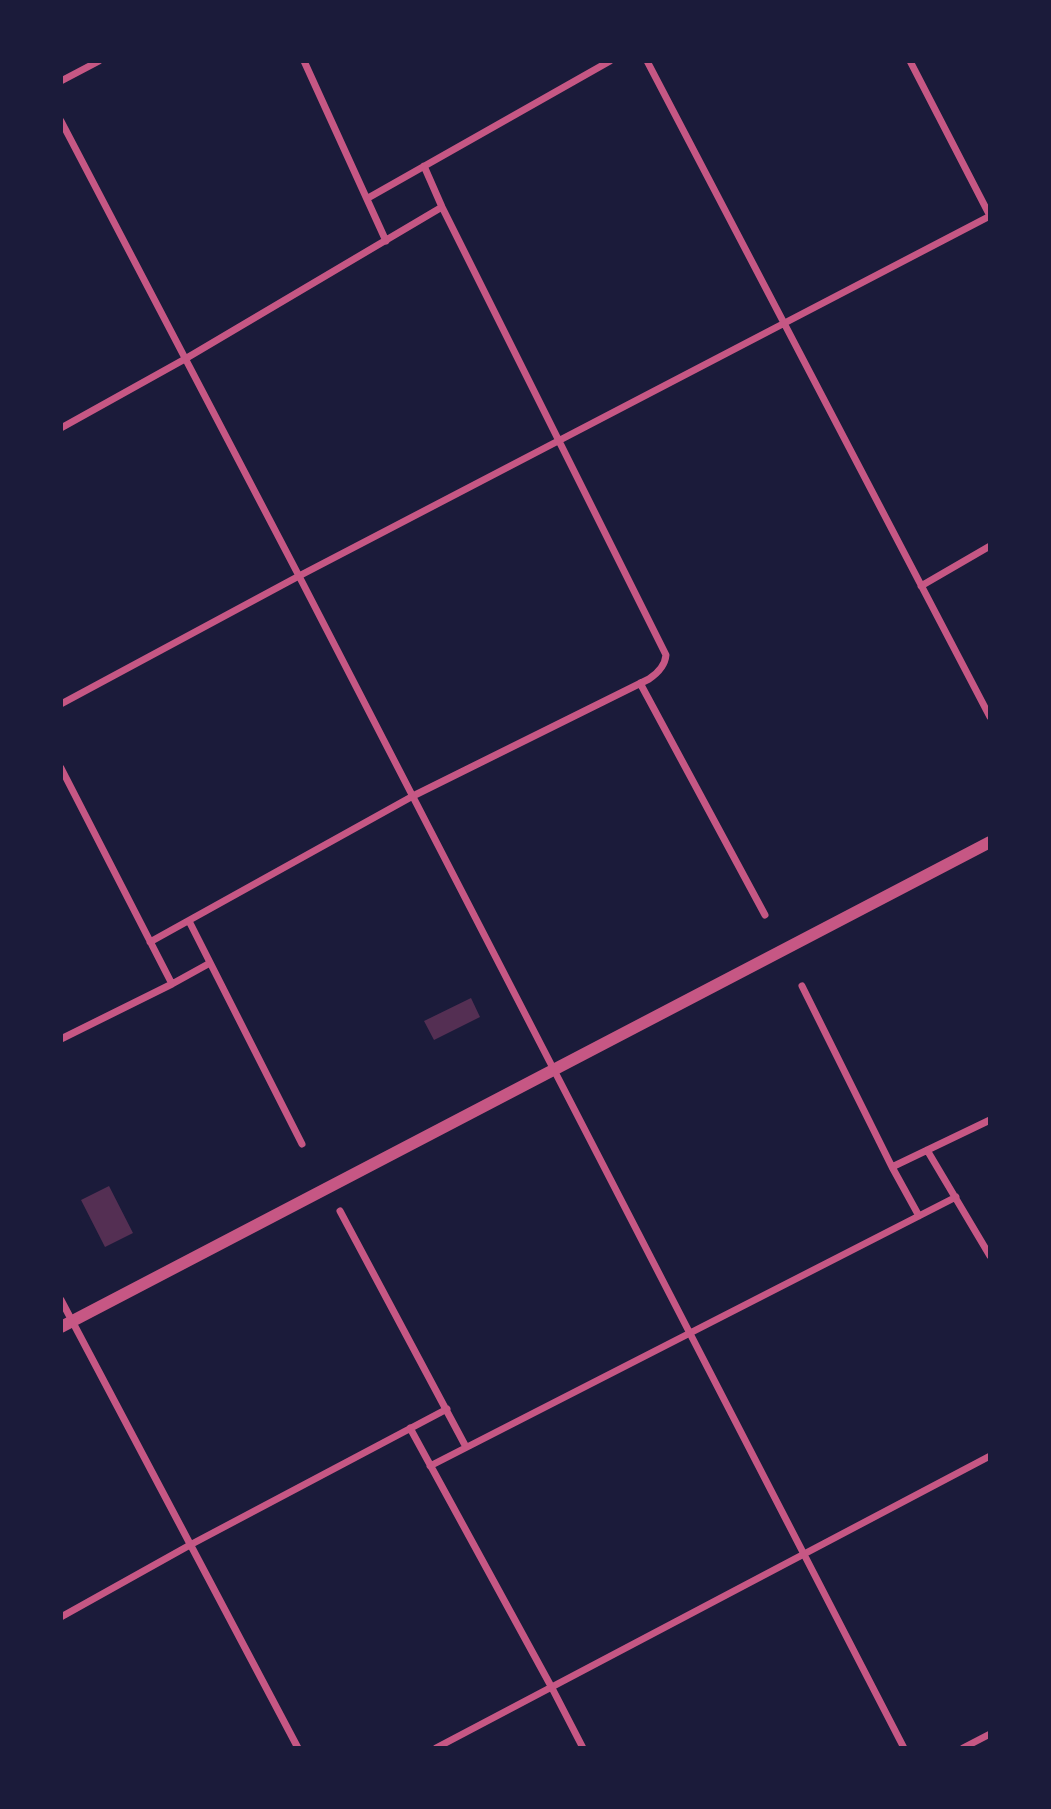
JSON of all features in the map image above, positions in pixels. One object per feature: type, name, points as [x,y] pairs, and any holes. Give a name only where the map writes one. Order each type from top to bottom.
[{"type":"street","points":[[61,81],[99,61]]},
{"type":"street","points":[[304,61],[386,240]]},
{"type":"street","points":[[368,198],[610,61]]},
{"type":"street","points":[[647,61],[990,717]]},
{"type":"street","points":[[61,705],[299,576],[990,216],[910,61]]},
{"type":"street","points":[[61,121],[904,1748]]},
{"type":"street","points":[[150,942],[413,796],[640,683],[656,674],[666,660],[666,655],[424,166]]},
{"type":"street","points":[[61,428],[185,359],[442,207]]},
{"type":"street","points":[[921,586],[990,545]]},
{"type":"street","points":[[640,683],[765,915]]},
{"type":"street","points":[[61,768],[172,984]]},
{"type":"street","points":[[67,1324],[990,842]]},
{"type":"street","points":[[189,921],[302,1144]]},
{"type":"street","points":[[61,1039],[210,963]]},
{"type":"street","points":[[803,986],[919,1216]]},
{"type":"street","points":[[892,1167],[990,1120]]},
{"type":"street","points":[[927,1150],[990,1256]]},
{"type":"street","points":[[430,1466],[956,1197]]},
{"type":"street","points":[[340,1211],[466,1447]]},
{"type":"street","points":[[61,1300],[67,1324],[190,1545],[298,1748]]},
{"type":"street","points":[[61,1617],[190,1545],[447,1409]]},
{"type":"street","points":[[410,1428],[583,1748]]},
{"type":"street","points":[[436,1748],[990,1456]]},
{"type":"street","points":[[963,1748],[990,1734]]},
{"type":"building","points":[[471,998],[480,1017],[434,1040],[424,1021]]},
{"type":"building","points":[[109,1186],[133,1233],[105,1247],[81,1200]]}]
